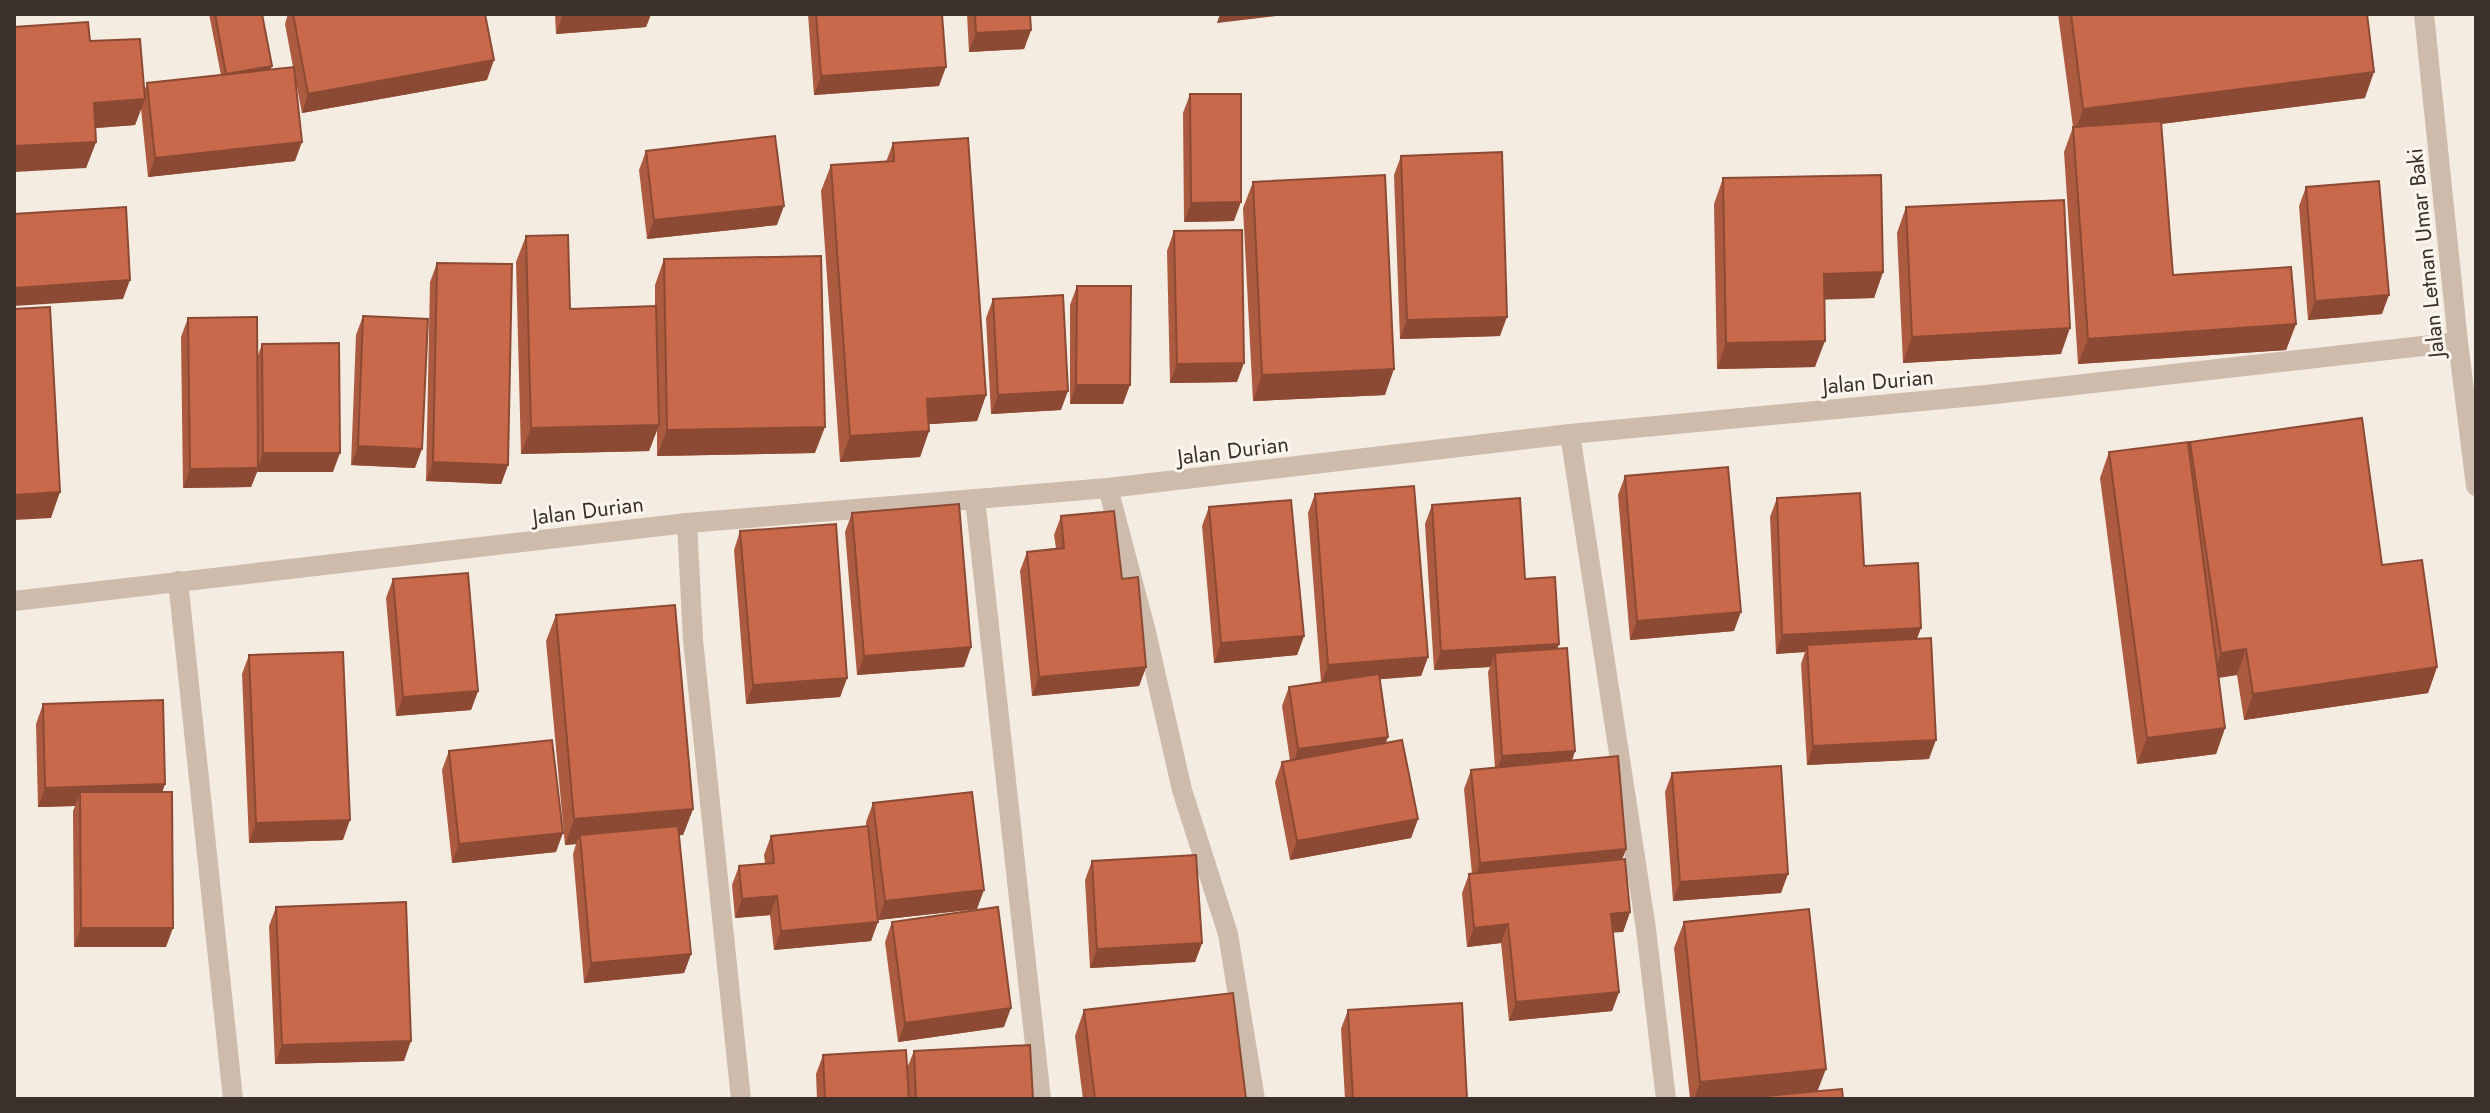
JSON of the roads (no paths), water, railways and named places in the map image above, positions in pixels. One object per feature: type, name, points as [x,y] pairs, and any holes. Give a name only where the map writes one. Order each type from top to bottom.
[{"type":"street","name":"Jalan Letnan Umar Baki","points":[[2424,14],[2476,486]]},
{"type":"street","name":"Jalan Durian","points":[[14,601],[687,523],[1108,488],[1570,434],[1986,395],[2458,342]]},
{"type":"street","points":[[1570,434],[1646,929],[1666,1099]]},
{"type":"street","points":[[1108,488],[1146,632],[1182,790],[1228,934],[1255,1099]]},
{"type":"street","points":[[975,499],[1041,1099]]},
{"type":"street","points":[[687,523],[693,640],[741,1099]]},
{"type":"street","points":[[178,581],[233,1099]]}]
